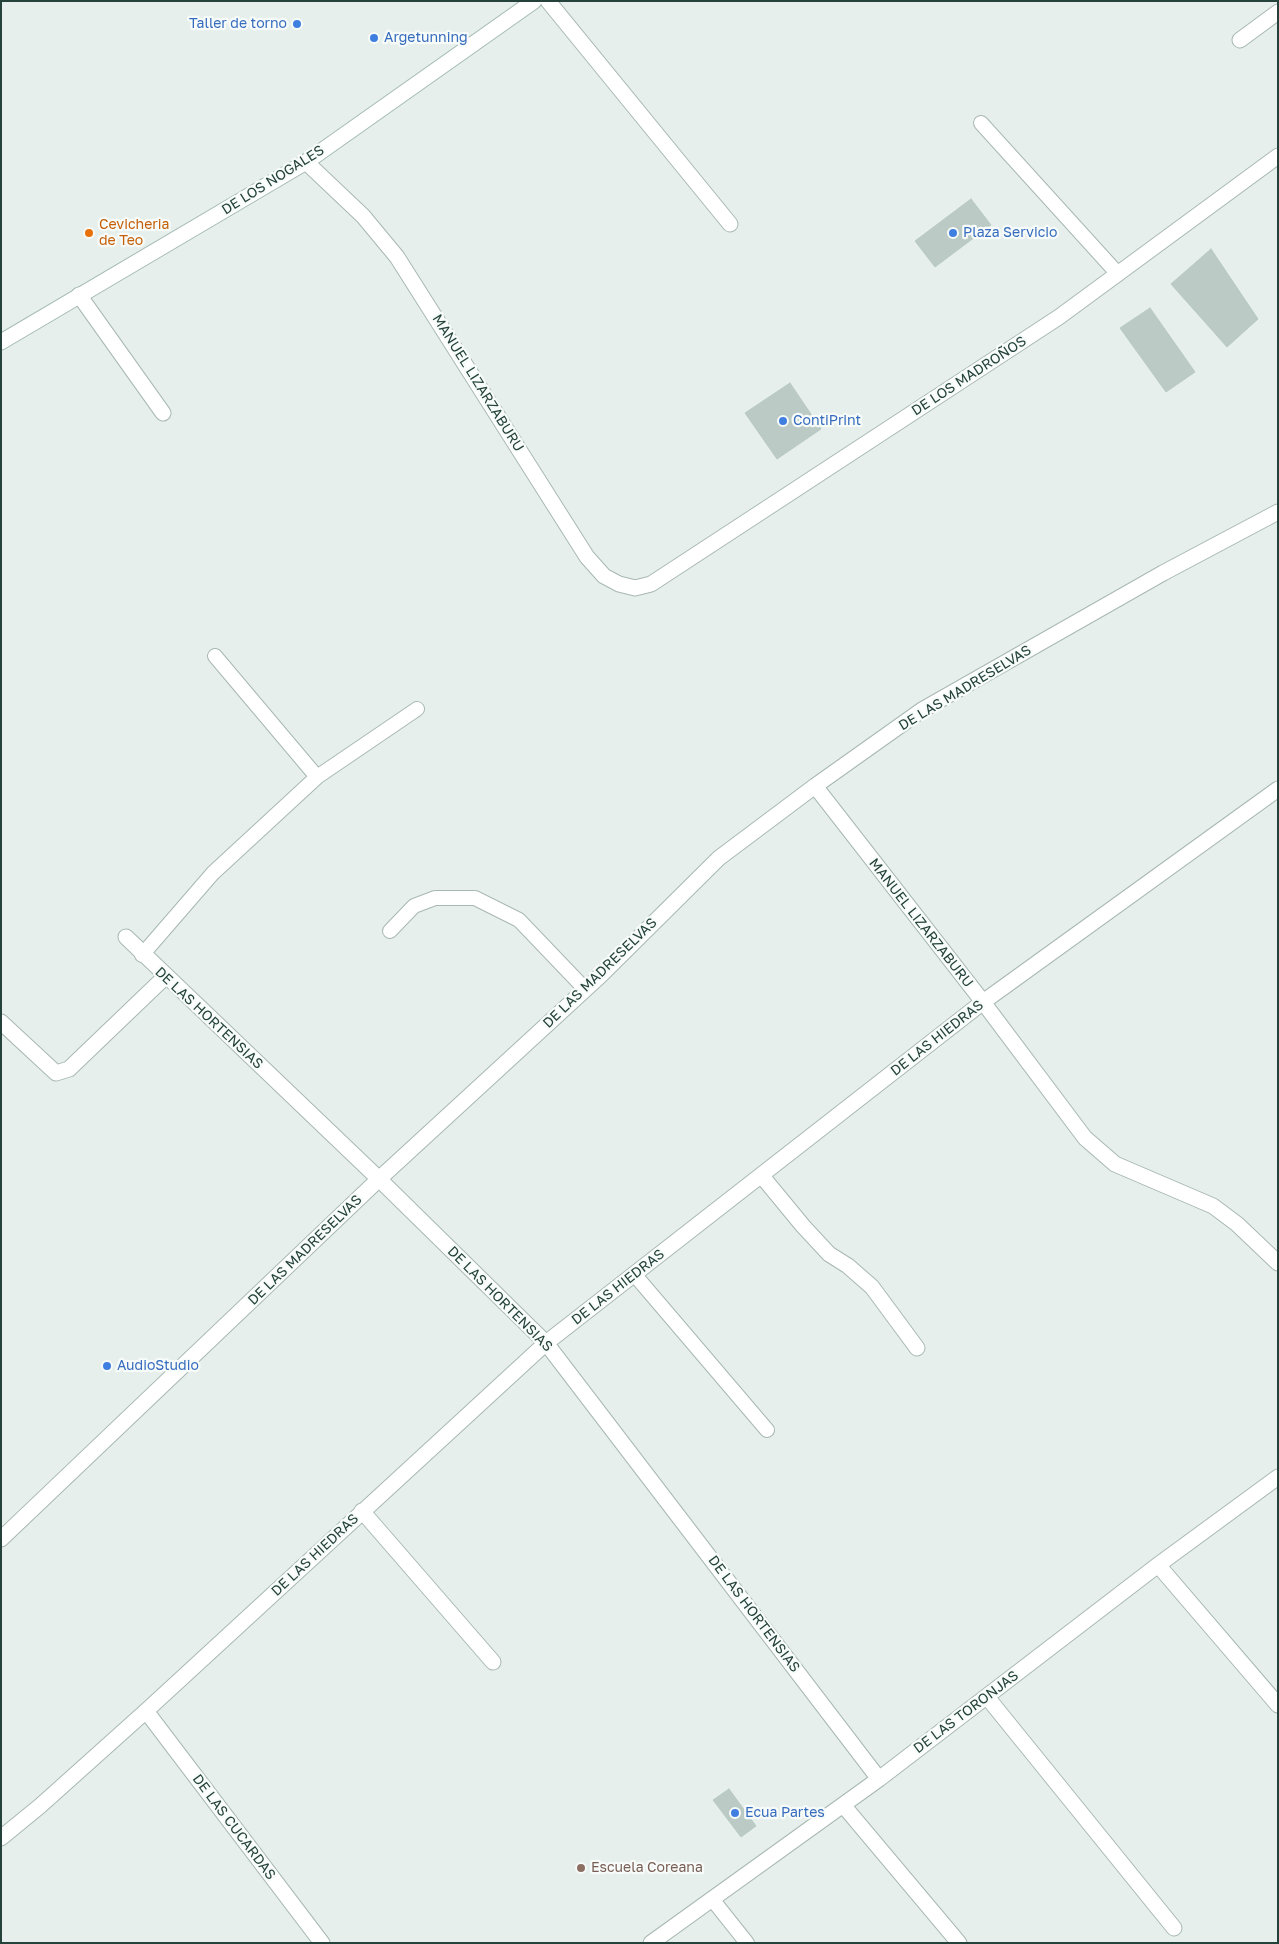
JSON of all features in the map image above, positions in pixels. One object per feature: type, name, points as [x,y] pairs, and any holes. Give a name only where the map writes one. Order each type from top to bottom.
[{"type":"street","name":"DE LOS NOGALES","points":[[1,342],[306,162],[534,1]]},
{"type":"street","points":[[548,1],[730,224]]},
{"type":"street","points":[[1240,40],[1278,12]]},
{"type":"street","name":"DE LOS MADROÑOS","points":[[651,584],[1059,317],[1278,156]]},
{"type":"street","name":"MANUEL LIZARZABURU","points":[[306,162],[363,216],[397,257],[587,557],[604,576],[620,584],[634,588],[651,584]]},
{"type":"street","points":[[79,295],[163,413]]},
{"type":"street","name":"DE LAS MADRESELVAS","points":[[1,1539],[380,1179],[585,989],[719,858],[814,786],[922,710],[1163,573],[1278,512]]},
{"type":"street","name":"MANUEL LIZARZABURU","points":[[814,786],[983,1002],[1085,1138],[1115,1164],[1213,1206],[1237,1224],[1278,1263]]},
{"type":"street","name":"DE LAS HIEDRAS","points":[[1,1838],[40,1806],[146,1711],[546,1343],[983,1002],[1278,788]]},
{"type":"street","name":"DE LAS HORTENSIAS","points":[[126,937],[142,955],[380,1179],[546,1343],[879,1779]]},
{"type":"street","points":[[1,1022],[56,1073],[69,1070],[166,976]]},
{"type":"street","points":[[761,1175],[829,1254],[848,1266],[872,1287],[917,1348]]},
{"type":"street","name":"DE LAS TORONJAS","points":[[651,1943],[879,1779],[1158,1565],[1278,1477]]},
{"type":"street","points":[[362,1511],[493,1662]]},
{"type":"street","points":[[1158,1565],[1278,1705]]},
{"type":"street","points":[[987,1697],[1174,1928]]},
{"type":"street","name":"DE LAS CUCARDAS","points":[[146,1711],[322,1943]]},
{"type":"street","points":[[843,1805],[959,1943]]},
{"type":"lane","points":[[981,123],[1118,274]]},
{"type":"lane","points":[[216,656],[317,777]]},
{"type":"lane","points":[[142,955],[213,873],[317,777],[417,709]]},
{"type":"lane","points":[[390,931],[414,906],[435,898],[475,898],[519,920],[585,989]]},
{"type":"lane","points":[[634,1274],[767,1430]]},
{"type":"lane","points":[[712,1899],[747,1943]]},
{"type":"building","name":"Plaza Servicio","points":[[971,199],[991,225],[935,267],[915,241]]},
{"type":"building","points":[[1211,249],[1258,319],[1227,347],[1171,284]]},
{"type":"building","points":[[1150,308],[1195,372],[1166,392],[1120,328]]},
{"type":"building","name":"ContiPrint","points":[[790,383],[821,429],[777,459],[745,413]]},
{"type":"building","name":"Ecua Partes","points":[[729,1789],[756,1826],[741,1837],[713,1800]]},
{"type":"place","name":"Taller de torno","points":[[297,24]]},
{"type":"place","name":"Argetunning","points":[[374,38]]},
{"type":"place","name":"Cevicheria de Teo","points":[[89,233]]},
{"type":"place","name":"Plaza Servicio","points":[[953,233]]},
{"type":"place","name":"ContiPrint","points":[[783,421]]},
{"type":"place","name":"AudioStudio","points":[[107,1366]]},
{"type":"place","name":"Ecua Partes","points":[[735,1813]]},
{"type":"place","name":"Escuela Coreana","points":[[581,1868]]}]
